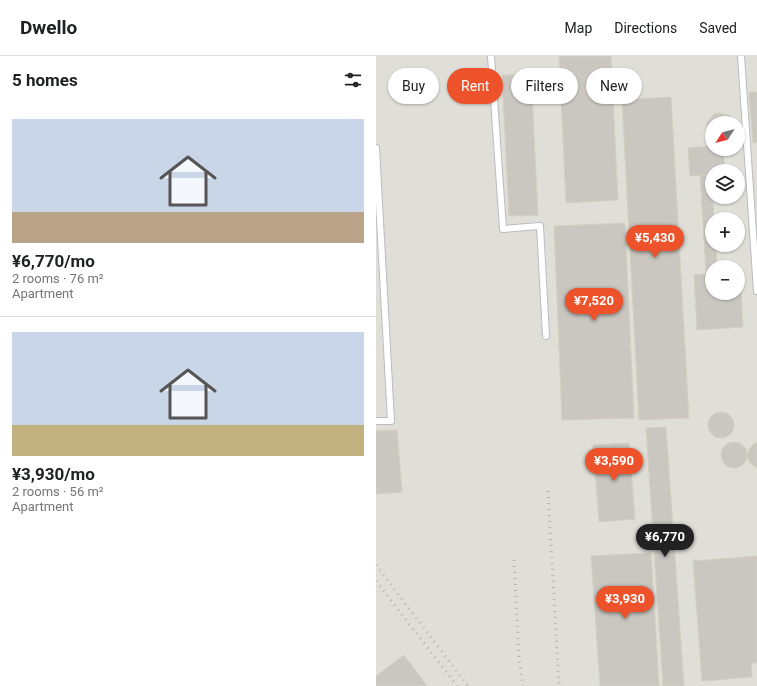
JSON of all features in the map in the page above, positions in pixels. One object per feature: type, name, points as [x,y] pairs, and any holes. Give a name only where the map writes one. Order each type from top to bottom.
[{"type":"lane","points":[[491,56],[503,229],[540,226],[546,336]]},
{"type":"lane","points":[[741,56],[757,291]]},
{"type":"lane","points":[[376,148],[391,421],[376,421]]},
{"type":"shaded area","points":[[376,56],[757,56],[757,686],[376,686]]},
{"type":"building","points":[[559,56],[611,56],[612,68],[586,68],[586,104],[613,104],[618,200],[566,203],[561,104],[578,104],[578,68],[560,68]]},
{"type":"building","points":[[503,75],[511,75],[511,104],[532,104],[538,215],[509,216]]},
{"type":"building","points":[[749,92],[757,92],[757,142],[753,143]]},
{"type":"building","points":[[671,97],[689,418],[639,420],[622,104],[642,104],[642,99]]},
{"type":"building","points":[[719,113],[730,116],[712,116]]},
{"type":"building","points":[[705,147],[705,156],[724,156],[724,164],[705,164],[705,175],[690,176],[688,148]]},
{"type":"building","points":[[700,175],[705,175],[705,204],[713,204],[714,212],[705,212],[705,252],[716,252],[717,260],[705,260]]},
{"type":"building","points":[[625,223],[634,418],[562,420],[554,226]]},
{"type":"building","points":[[705,274],[705,300],[742,300],[743,327],[697,330],[694,275]]},
{"type":"building","points":[[721,412],[730,416],[734,425],[730,434],[721,438],[712,434],[708,425],[712,416]]},
{"type":"building","points":[[666,427],[684,686],[663,686],[646,428]]},
{"type":"building","points":[[397,430],[402,492],[376,494],[376,431]]},
{"type":"building","points":[[734,442],[743,446],[747,455],[743,464],[734,468],[725,464],[721,455],[725,446]]},
{"type":"building","points":[[629,443],[635,519],[599,522],[593,445]]},
{"type":"building","points":[[757,443],[757,468],[751,464],[747,457],[749,449]]},
{"type":"building","points":[[651,553],[659,686],[600,686],[591,556]]},
{"type":"building","points":[[757,556],[757,663],[751,663],[752,677],[702,681],[693,561]]},
{"type":"building","points":[[404,655],[427,686],[376,686],[376,676]]},
{"type":"railway","points":[[548,491],[559,686]]},
{"type":"railway","points":[[514,560],[519,657],[523,686]]},
{"type":"railway","points":[[376,565],[468,686]]},
{"type":"railway","points":[[376,581],[457,686]]}]
